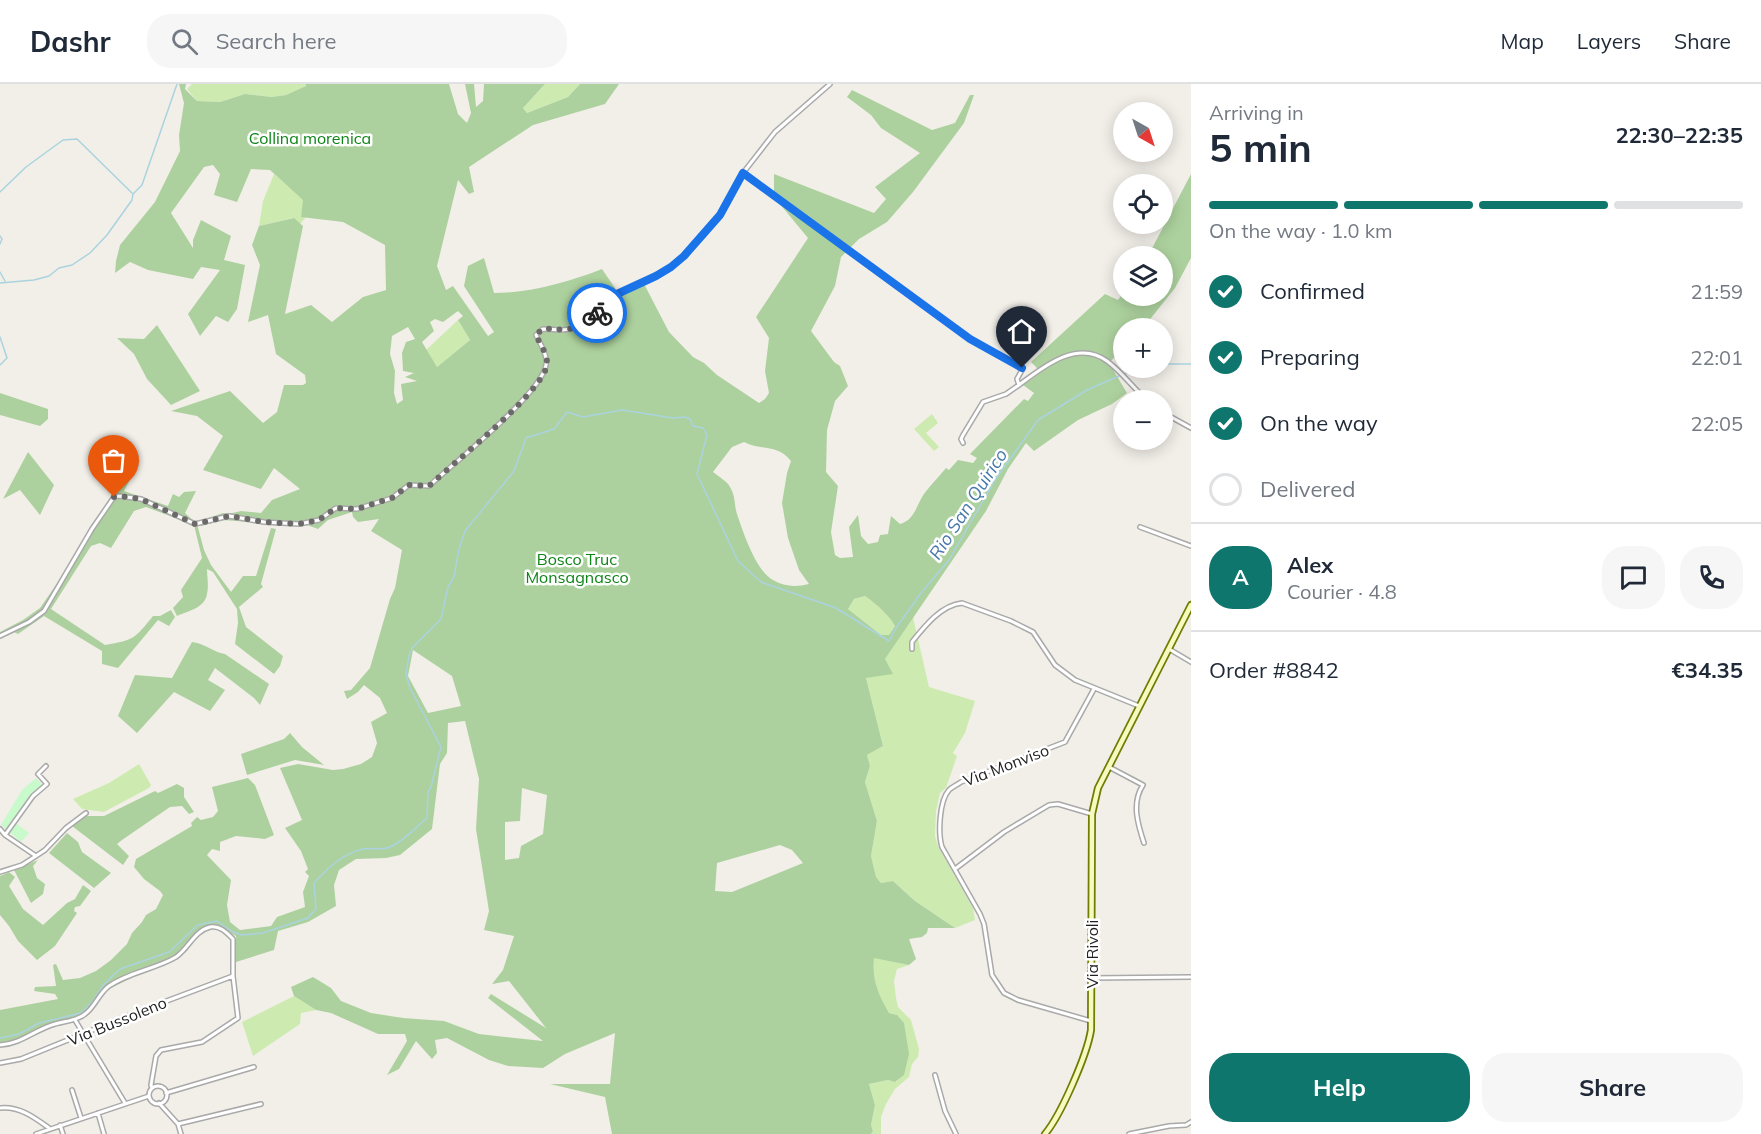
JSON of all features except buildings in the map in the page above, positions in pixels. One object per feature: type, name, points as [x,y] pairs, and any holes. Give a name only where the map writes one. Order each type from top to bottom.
[{"type":"street","points":[[0,636],[29,622],[44,611],[92,529],[114,497],[141,499],[195,524],[230,516],[264,522],[299,524],[319,520],[336,508],[357,509],[392,498],[409,485],[429,486],[532,392],[540,381],[547,365],[544,351],[536,335],[543,328],[562,330],[579,328],[590,321],[617,294],[671,267],[684,256],[720,215],[743,173],[775,132],[830,84]]},
{"type":"street","points":[[743,173],[970,339],[1020,366],[1022,370],[1017,379],[1019,385]]},
{"type":"street","points":[[963,443],[963,435],[983,402],[1006,394],[1056,359],[1074,354],[1091,354],[1105,359],[1137,390]]},
{"type":"street","points":[[1173,417],[1191,428]]},
{"type":"street","points":[[1140,527],[1191,546]]},
{"type":"street","points":[[912,649],[912,642],[929,622],[953,604],[962,603],[1011,621],[1033,632],[1055,665],[1075,681],[1139,706]]},
{"type":"street","name":"Via Rivoli","points":[[1045,1134],[1058,1116],[1090,1038],[1092,1021],[1092,814],[1098,788],[1191,605]]},
{"type":"street","points":[[1168,649],[1191,662]]},
{"type":"street","name":"Via Monviso","points":[[1092,1021],[1018,1000],[1004,993],[992,975],[984,924],[980,914],[940,840],[942,801],[950,789],[961,782],[1065,742],[1094,689]]},
{"type":"street","points":[[5,835],[33,796],[47,784],[38,774],[46,766]]},
{"type":"street","points":[[1109,767],[1143,785],[1137,793],[1137,802],[1139,828],[1144,843]]},
{"type":"street","points":[[955,869],[1004,832],[1049,806],[1058,804],[1092,814]]},
{"type":"street","points":[[0,872],[22,865],[45,850],[66,828],[86,813]]},
{"type":"street","points":[[0,829],[5,835],[36,856]]},
{"type":"street","points":[[0,1045],[12,1043],[53,1024],[75,1019],[87,1013],[109,986],[141,970],[176,957],[191,939],[205,929],[211,927],[223,929],[233,939],[233,976],[238,1018],[201,1042],[161,1050],[156,1056],[149,1096]]},
{"type":"street","name":"Via Bussoleno","points":[[0,1063],[21,1059],[233,976]]},
{"type":"street","points":[[1092,978],[1191,977]]},
{"type":"street","points":[[75,1019],[125,1103]]},
{"type":"street","points":[[166,1093],[254,1067]]},
{"type":"street","points":[[935,1075],[945,1112],[956,1134]]},
{"type":"street","points":[[152,1088],[160,1086],[166,1093],[166,1098],[159,1103]]},
{"type":"street","points":[[72,1090],[81,1118]]},
{"type":"street","points":[[36,1134],[149,1096]]},
{"type":"street","points":[[149,1096],[154,1103],[159,1103],[178,1124],[181,1134]]},
{"type":"street","points":[[178,1124],[261,1104]]},
{"type":"street","points":[[0,1108],[12,1107],[33,1116],[50,1128]]},
{"type":"street","points":[[98,1113],[104,1134]]},
{"type":"street","points":[[1128,1134],[1186,1125],[1191,1122]]},
{"type":"street","points":[[60,1125],[63,1134]]},
{"type":"green space","name":"Bosco Truc Monsagnasco","points":[[179,84],[186,84],[185,89],[197,101],[220,102],[245,94],[272,97],[286,95],[306,84],[449,84],[458,114],[467,123],[471,113],[465,84],[474,84],[476,107],[483,101],[484,84],[545,84],[523,108],[527,113],[568,97],[580,84],[619,84],[605,104],[533,125],[469,167],[474,192],[469,194],[458,180],[437,266],[446,290],[453,286],[488,336],[494,332],[464,286],[468,266],[484,258],[494,293],[549,286],[602,269],[617,291],[642,280],[669,332],[693,357],[759,403],[769,393],[765,371],[769,338],[756,317],[808,238],[774,197],[774,174],[874,213],[886,199],[875,187],[920,153],[881,128],[871,115],[847,97],[852,90],[932,130],[955,123],[970,95],[974,95],[964,123],[913,192],[887,222],[859,239],[841,257],[835,286],[811,331],[834,362],[840,366],[848,386],[835,401],[827,430],[826,472],[838,486],[831,532],[835,555],[840,558],[853,557],[849,527],[858,515],[861,536],[868,544],[878,542],[880,535],[888,534],[891,516],[900,524],[910,519],[924,494],[946,468],[949,470],[958,460],[973,463],[977,458],[970,454],[1024,399],[1028,401],[1034,393],[1023,385],[1041,372],[1031,362],[1105,294],[1113,298],[1113,306],[1161,306],[1151,318],[1113,318],[1113,359],[1109,363],[1113,370],[1113,378],[1118,378],[1125,390],[1113,390],[1113,403],[1078,420],[1034,451],[1026,443],[1008,469],[986,511],[885,659],[893,674],[866,678],[883,746],[867,755],[870,766],[865,782],[877,821],[871,856],[876,877],[881,883],[893,881],[915,901],[955,928],[928,928],[927,933],[922,937],[909,939],[916,959],[909,965],[874,958],[875,980],[879,993],[889,1013],[897,1015],[904,1023],[909,1054],[904,1075],[895,1082],[888,1080],[869,1084],[875,1105],[871,1134],[612,1134],[605,1097],[550,1084],[610,1084],[615,1033],[565,1054],[543,1068],[508,1066],[489,1060],[447,1038],[435,1040],[437,1053],[432,1059],[416,1041],[399,1069],[387,1075],[407,1041],[405,1034],[378,1034],[331,1013],[316,1010],[294,996],[291,987],[313,977],[331,988],[341,1001],[371,1013],[444,1021],[479,1034],[543,1041],[488,998],[491,994],[546,1028],[509,981],[492,984],[503,970],[514,936],[484,930],[489,911],[476,829],[479,779],[465,721],[448,723],[447,753],[440,764],[432,829],[400,855],[356,859],[339,870],[334,885],[336,906],[308,922],[278,931],[274,950],[236,962],[236,936],[217,925],[200,933],[187,951],[174,961],[105,991],[88,1014],[79,1019],[53,1025],[19,1043],[0,1046],[0,1010],[58,999],[55,994],[34,991],[35,987],[56,986],[53,965],[56,964],[63,980],[80,978],[96,971],[127,944],[132,933],[146,915],[156,909],[163,895],[134,867],[136,859],[192,826],[191,823],[197,817],[201,820],[213,817],[218,811],[212,787],[248,778],[255,785],[274,835],[265,839],[236,836],[220,842],[220,851],[212,849],[207,855],[231,880],[227,905],[230,922],[240,930],[271,926],[277,917],[305,907],[303,892],[309,876],[305,872],[308,869],[301,851],[285,828],[302,820],[280,768],[298,764],[333,770],[361,764],[372,757],[377,743],[371,722],[387,713],[380,698],[364,685],[347,699],[344,691],[351,690],[370,668],[395,588],[402,550],[371,531],[379,519],[358,522],[352,512],[328,520],[318,529],[307,525],[278,526],[223,520],[201,526],[200,521],[223,513],[241,511],[261,513],[272,500],[300,489],[274,468],[261,489],[203,470],[223,436],[197,416],[171,411],[230,391],[263,423],[277,412],[284,385],[306,383],[305,375],[276,354],[268,315],[248,322],[260,265],[252,245],[259,226],[294,218],[303,226],[285,314],[311,305],[332,322],[363,297],[386,290],[385,245],[343,222],[301,217],[303,200],[270,170],[251,169],[237,202],[214,195],[220,174],[213,165],[204,167],[171,213],[193,248],[193,240],[201,220],[231,236],[224,260],[245,265],[237,309],[228,322],[216,316],[200,336],[188,314],[220,270],[201,267],[193,279],[148,270],[130,262],[115,273],[120,245],[155,202],[180,151],[179,135],[184,103]],"holes":[[[458,311],[463,316],[458,320],[470,340],[437,367],[422,342],[434,331],[430,322],[435,319],[443,322]],[[408,327],[415,339],[406,342],[402,353],[403,371],[414,373],[405,377],[417,381],[401,384],[403,400],[397,404],[394,393],[395,371],[390,354],[392,336]],[[744,442],[774,449],[786,455],[791,461],[782,503],[788,538],[799,570],[809,584],[795,586],[777,582],[767,575],[756,560],[737,514],[730,487],[713,472],[732,447]],[[865,596],[889,617],[895,626],[889,635],[881,635],[848,609],[854,599]],[[413,650],[452,676],[461,706],[428,713],[408,676]],[[522,788],[547,795],[543,834],[521,846],[519,858],[505,860],[505,822],[520,821]],[[780,845],[792,850],[803,863],[732,892],[715,891],[717,863]]]},
{"type":"green space","points":[[192,84],[306,84],[306,86],[286,95],[272,97],[245,94],[220,102],[197,101],[187,89]]},
{"type":"green space","points":[[545,84],[580,84],[568,97],[527,113],[523,108]]},
{"type":"green space","points":[[274,174],[304,200],[301,216],[306,217],[300,224],[293,218],[259,226],[263,201]]},
{"type":"green space","name":"Bosco Truc Monsagnasco","points":[[1191,174],[1191,258],[1173,290],[1173,246],[1153,246],[1160,234],[1173,234],[1173,208]]},
{"type":"green space","points":[[458,320],[470,340],[437,367],[426,350]]},
{"type":"green space","points":[[157,325],[200,391],[171,405],[147,379],[134,354],[117,338],[144,339]]},
{"type":"green space","points":[[0,393],[48,409],[48,419],[40,426],[0,415]]},
{"type":"green space","points":[[932,414],[938,423],[926,433],[939,447],[934,451],[914,429]]},
{"type":"green space","points":[[28,452],[54,485],[40,515],[20,490],[3,499]]},
{"type":"green space","points":[[140,460],[124,491],[168,506],[173,494],[179,497],[184,492],[196,491],[185,513],[197,524],[211,565],[231,592],[243,576],[256,576],[271,528],[276,529],[261,584],[263,587],[239,607],[246,627],[283,656],[274,674],[235,644],[237,609],[213,572],[207,569],[208,591],[203,603],[177,616],[173,608],[183,597],[181,590],[202,558],[194,525],[146,507],[134,511],[111,548],[100,543],[91,546],[51,609],[105,645],[134,637],[153,616],[160,616],[171,610],[175,617],[169,626],[158,620],[118,668],[102,664],[102,651],[44,616],[18,634],[12,631],[0,638],[0,632],[40,608],[72,562],[129,468]]},
{"type":"green space","points":[[865,596],[889,617],[895,626],[889,635],[881,635],[848,609],[854,599]]},
{"type":"green space","points":[[913,617],[929,687],[975,701],[965,733],[953,753],[957,756],[946,788],[940,793],[936,811],[935,836],[938,846],[973,908],[975,920],[955,928],[915,901],[893,881],[881,883],[876,877],[871,856],[877,821],[865,782],[870,766],[867,755],[883,746],[866,678],[885,659]]},
{"type":"green space","points":[[192,642],[225,654],[269,684],[260,705],[215,668],[208,680],[225,690],[210,711],[174,692],[137,733],[118,716],[135,675],[172,678]]},
{"type":"green space","points":[[290,733],[302,747],[324,765],[295,760],[247,775],[241,754],[284,739]]},
{"type":"green space","points":[[139,764],[151,785],[149,788],[104,812],[82,809],[73,799],[109,783]]},
{"type":"green space","points":[[36,778],[43,786],[30,796],[13,821],[29,833],[21,842],[1,825],[22,790]]},
{"type":"green space","points":[[177,784],[184,788],[184,797],[194,812],[189,814],[182,806],[170,807],[122,840],[117,844],[129,856],[123,865],[72,826],[84,816],[104,816],[155,791],[158,793]]},
{"type":"green space","points":[[67,833],[78,842],[82,852],[111,873],[94,888],[49,853]]},
{"type":"green space","points":[[38,860],[33,866],[37,878],[45,884],[43,894],[31,903],[14,870]]},
{"type":"green space","points":[[9,872],[15,877],[9,886],[23,909],[43,925],[67,903],[75,899],[83,885],[91,891],[80,906],[75,907],[74,911],[77,913],[55,946],[37,960],[18,941],[0,915],[0,876]]},
{"type":"green space","points":[[874,957],[909,965],[897,969],[894,981],[896,998],[898,1007],[911,1020],[919,1049],[909,1077],[895,1089],[886,1104],[881,1117],[881,1134],[871,1134],[875,1105],[869,1084],[888,1080],[896,1082],[904,1074],[897,1015],[889,1013],[879,993],[874,973]]},
{"type":"green space","points":[[294,996],[316,1010],[301,1013],[300,1024],[253,1056],[242,1022]]},
{"type":"waterway","points":[[0,283],[34,280],[49,276],[59,268],[72,265],[90,253],[107,235],[132,200],[133,194],[142,185],[177,84]]},
{"type":"waterway","points":[[0,192],[26,167],[63,140],[77,139],[132,193]]},
{"type":"waterway","points":[[0,236],[2,239],[0,244]]},
{"type":"waterway","points":[[0,272],[5,281]]},
{"type":"waterway","points":[[0,337],[7,358],[0,365]]},
{"type":"waterway","name":"Rio San Quirico","points":[[1173,364],[1191,364]]},
{"type":"waterway","points":[[0,1038],[19,1034],[39,1023],[81,1013],[93,1001],[104,984],[120,969],[169,952],[198,925],[217,921],[242,935],[263,933],[308,918],[316,909],[314,883],[330,867],[355,851],[387,848],[395,844],[427,818],[428,792],[441,747],[410,688],[406,674],[409,656],[412,648],[441,619],[465,531],[514,471],[526,438],[554,429],[567,412],[583,417],[622,410],[673,418],[684,417],[690,419],[693,426],[703,428],[707,435],[697,474],[738,561],[761,582],[836,608],[889,641],[921,593],[949,560],[995,480],[1038,420],[1087,390],[1114,378]]},
{"type":"way so far","points":[[114,497],[141,499],[195,524],[230,516],[264,522],[299,524],[319,520],[336,508],[357,509],[392,498],[409,485],[429,486],[532,392],[540,381],[547,365],[544,351],[536,335],[543,328],[562,330],[579,328],[597,313]]},
{"type":"route","points":[[597,313],[617,294],[656,276],[684,256],[720,215],[743,173],[970,339],[1022,368]]},
{"type":"park label","name":"Collina morenica","points":[[310,138]]}]
